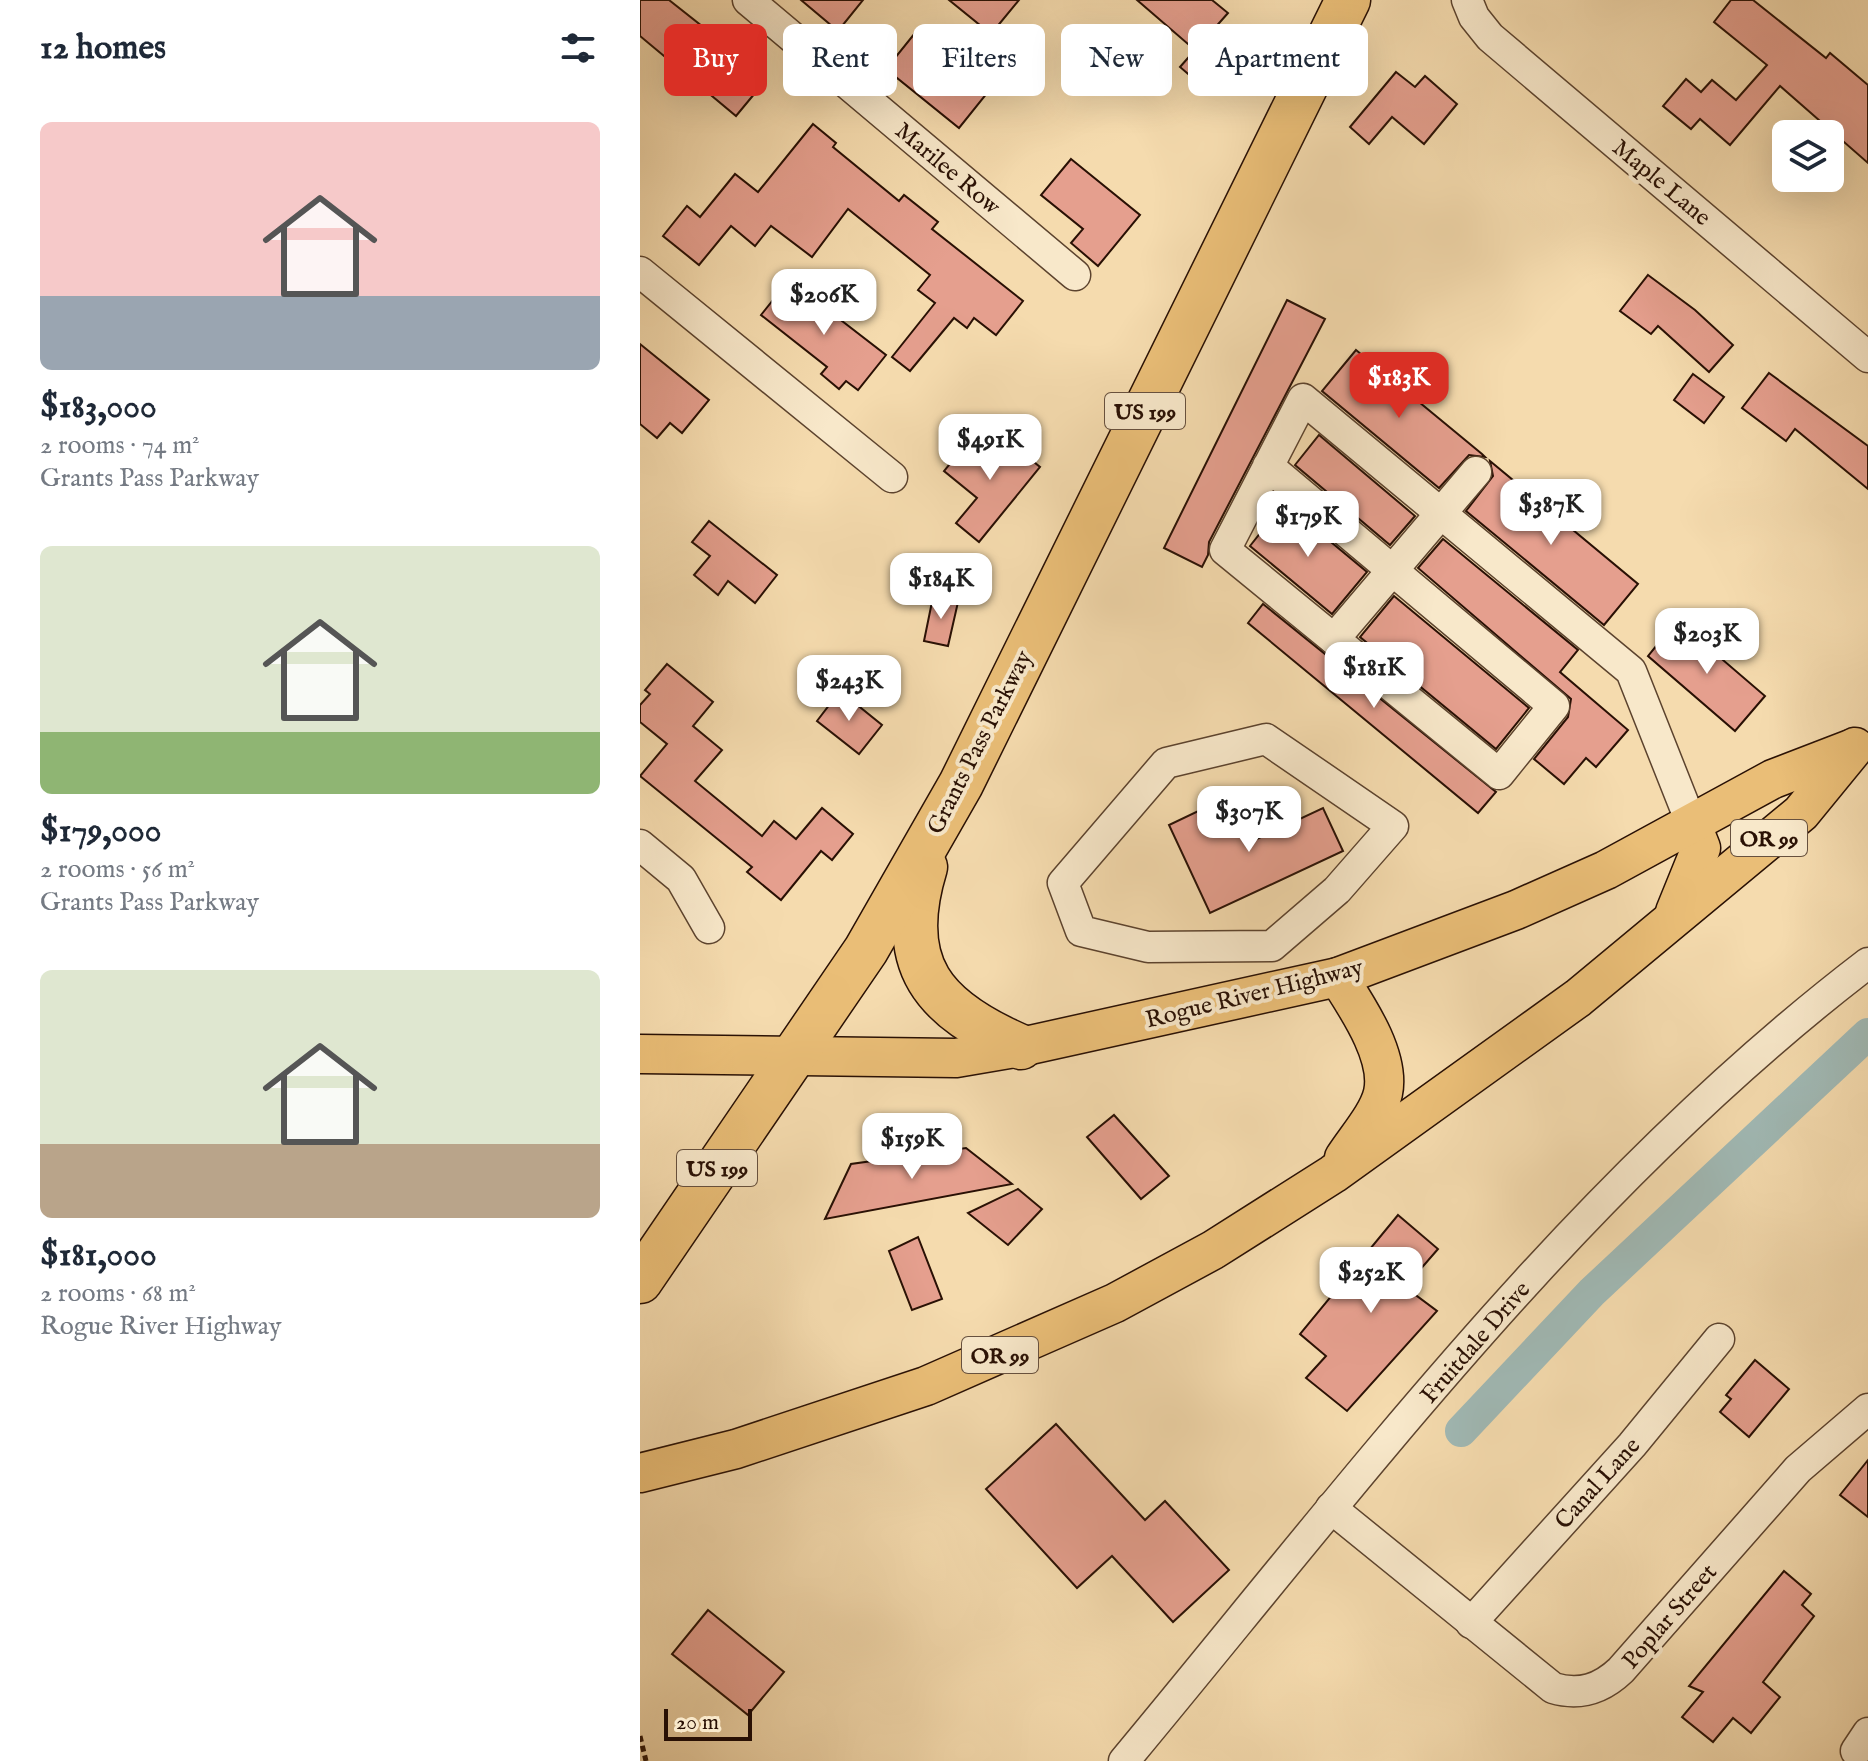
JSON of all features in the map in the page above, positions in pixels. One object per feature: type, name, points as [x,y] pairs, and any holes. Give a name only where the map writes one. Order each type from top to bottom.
[{"type":"highway","name":"Grants Pass Parkway","points":[[640,1281],[866,950],[968,770],[1348,0]]},
{"type":"highway","points":[[939,821],[914,902],[915,935],[927,977],[942,999],[961,1017],[980,1030],[1021,1047]]},
{"type":"main road","name":"Rogue River Highway","points":[[640,1054],[956,1058],[1021,1047],[1338,977],[1516,910],[1606,870],[1773,779],[1861,742]]},
{"type":"main road","name":"OR 99","points":[[640,1473],[736,1449],[845,1414],[1005,1353],[1115,1303],[1213,1250],[1333,1174],[1578,998],[1801,813],[1861,742]]},
{"type":"main road","points":[[1672,918],[1701,848],[1692,825]]},
{"type":"main road","points":[[1333,1174],[1383,1094],[1382,1065],[1362,1014],[1338,977]]},
{"type":"street","name":"Marilee Row","points":[[748,0],[1075,275]]},
{"type":"street","name":"Maple Lane","points":[[1467,0],[1474,17],[1490,37],[1868,357]]},
{"type":"street","points":[[640,272],[892,477]]},
{"type":"street","points":[[1268,466],[1554,706],[1499,774],[1225,550],[1268,466],[1303,399],[1631,671],[1692,825]]},
{"type":"street","points":[[1334,639],[1476,472]]},
{"type":"street","points":[[1266,739],[1393,826],[1337,890],[1272,946],[1148,947],[1081,931],[1063,883],[1166,763],[1266,739]]},
{"type":"street","points":[[640,845],[681,879],[709,928]]},
{"type":"street","points":[[1272,946],[1283,989]]},
{"type":"street","name":"Fruitdale Drive","points":[[1124,1761],[1331,1508],[1496,1314],[1656,1147],[1739,1071],[1868,963]]},
{"type":"street","name":"Canal Lane","points":[[1471,1623],[1632,1445],[1719,1339]]},
{"type":"street","name":"Poplar Street","points":[[1331,1508],[1553,1688],[1567,1692],[1585,1691],[1606,1684],[1798,1469],[1868,1409]]},
{"type":"path","points":[[640,1736],[646,1761]]},
{"type":"building","points":[[640,0],[669,0],[699,24],[664,24],[664,56],[640,36]]},
{"type":"building","points":[[801,0],[863,0],[844,24],[830,24]]},
{"type":"building","points":[[949,0],[1019,0],[999,24],[979,24]]},
{"type":"building","points":[[1137,0],[1212,0],[1228,13],[1218,24],[1188,24],[1188,44],[1172,30],[1172,24],[1165,24]]},
{"type":"building","points":[[1731,0],[1753,0],[1826,58],[1830,53],[1868,85],[1868,163],[1844,142],[1844,120],[1819,120],[1780,86],[1730,145],[1700,119],[1691,129],[1663,106],[1686,79],[1701,92],[1712,80],[1736,100],[1767,65],[1714,22]]},
{"type":"building","points":[[913,35],[913,91],[897,78],[897,55]]},
{"type":"building","points":[[1188,58],[1188,74],[1180,67]]},
{"type":"building","points":[[1396,72],[1415,87],[1425,76],[1457,104],[1424,144],[1392,117],[1369,144],[1350,127]]},
{"type":"building","points":[[712,96],[753,96],[736,116]]},
{"type":"building","points":[[919,96],[985,96],[959,128]]},
{"type":"building","points":[[813,124],[836,143],[833,147],[899,201],[904,195],[938,222],[932,229],[1023,301],[996,335],[974,318],[967,328],[954,318],[910,371],[892,357],[935,303],[918,290],[930,275],[848,209],[812,257],[771,226],[755,246],[731,226],[699,265],[663,236],[687,206],[700,217],[735,174],[758,192]]},
{"type":"building","points":[[1071,159],[1140,215],[1098,266],[1071,243],[1083,229],[1041,195]]},
{"type":"building","points":[[1648,275],[1695,310],[1733,345],[1709,372],[1658,326],[1651,334],[1620,311]]},
{"type":"building","points":[[789,280],[886,355],[858,390],[846,381],[839,389],[821,374],[827,367],[761,315]]},
{"type":"building","points":[[1287,300],[1325,319],[1209,542],[1208,555],[1202,567],[1164,548]]},
{"type":"building","points":[[640,344],[709,400],[682,433],[670,423],[657,438],[640,424]]},
{"type":"building","points":[[1356,350],[1485,457],[1469,455],[1439,488],[1322,391]]},
{"type":"building","points":[[1769,373],[1868,446],[1868,489],[1795,429],[1786,441],[1742,408]]},
{"type":"building","points":[[1693,374],[1724,397],[1704,423],[1674,400]]},
{"type":"building","points":[[1319,435],[1415,516],[1390,545],[1295,465]]},
{"type":"building","points":[[991,438],[1007,452],[1013,445],[1040,467],[979,542],[956,523],[977,498],[944,471],[970,439],[982,449]]},
{"type":"building","points":[[1490,461],[1638,584],[1604,625],[1466,511],[1493,476]]},
{"type":"building","points":[[1284,503],[1367,572],[1332,614],[1250,546]]},
{"type":"building","points":[[709,521],[777,575],[755,603],[728,581],[718,595],[694,575],[710,556],[692,542]]},
{"type":"building","points":[[1443,539],[1578,650],[1560,672],[1628,730],[1596,767],[1586,758],[1564,784],[1534,759],[1568,717],[1571,699],[1418,568]]},
{"type":"building","points":[[1394,596],[1529,708],[1496,749],[1360,637]]},
{"type":"building","points":[[933,597],[958,602],[948,646],[924,641]]},
{"type":"building","points":[[1263,604],[1496,792],[1478,813],[1248,623]]},
{"type":"building","points":[[1681,624],[1765,696],[1735,731],[1648,656],[1669,630],[1673,633]]},
{"type":"building","points":[[667,664],[713,702],[693,726],[722,750],[695,781],[762,836],[774,821],[796,839],[822,808],[853,834],[832,860],[821,851],[781,900],[747,872],[752,867],[640,776],[667,744],[640,722],[640,705],[650,694],[645,690]]},
{"type":"building","points":[[840,691],[882,725],[859,754],[817,721]]},
{"type":"building","points":[[1215,803],[1230,835],[1251,825],[1257,839],[1323,808],[1343,851],[1210,913],[1169,825]]},
{"type":"building","points":[[1114,1115],[1169,1176],[1141,1199],[1087,1137]]},
{"type":"building","points":[[966,1148],[1012,1184],[825,1219],[851,1164]]},
{"type":"building","points":[[1018,1189],[1042,1209],[1008,1245],[968,1213]]},
{"type":"building","points":[[1398,1215],[1438,1249],[1405,1287],[1437,1311],[1347,1411],[1306,1378],[1326,1356],[1300,1334]]},
{"type":"building","points":[[918,1237],[942,1299],[912,1310],[889,1251]]},
{"type":"building","points":[[1755,1360],[1789,1389],[1749,1437],[1720,1412],[1731,1399],[1726,1395]]},
{"type":"building","points":[[1056,1424],[1145,1520],[1165,1501],[1229,1570],[1173,1622],[1112,1556],[1077,1588],[986,1489]]},
{"type":"building","points":[[1868,1460],[1868,1517],[1840,1495]]},
{"type":"building","points":[[1784,1571],[1811,1594],[1802,1605],[1814,1616],[1763,1682],[1780,1697],[1751,1733],[1733,1718],[1713,1742],[1682,1717],[1703,1692],[1689,1686]]},
{"type":"building","points":[[708,1610],[784,1672],[748,1715],[672,1654]]},
{"type":"waterway","points":[[1461,1431],[1592,1292],[1868,1034]]}]
